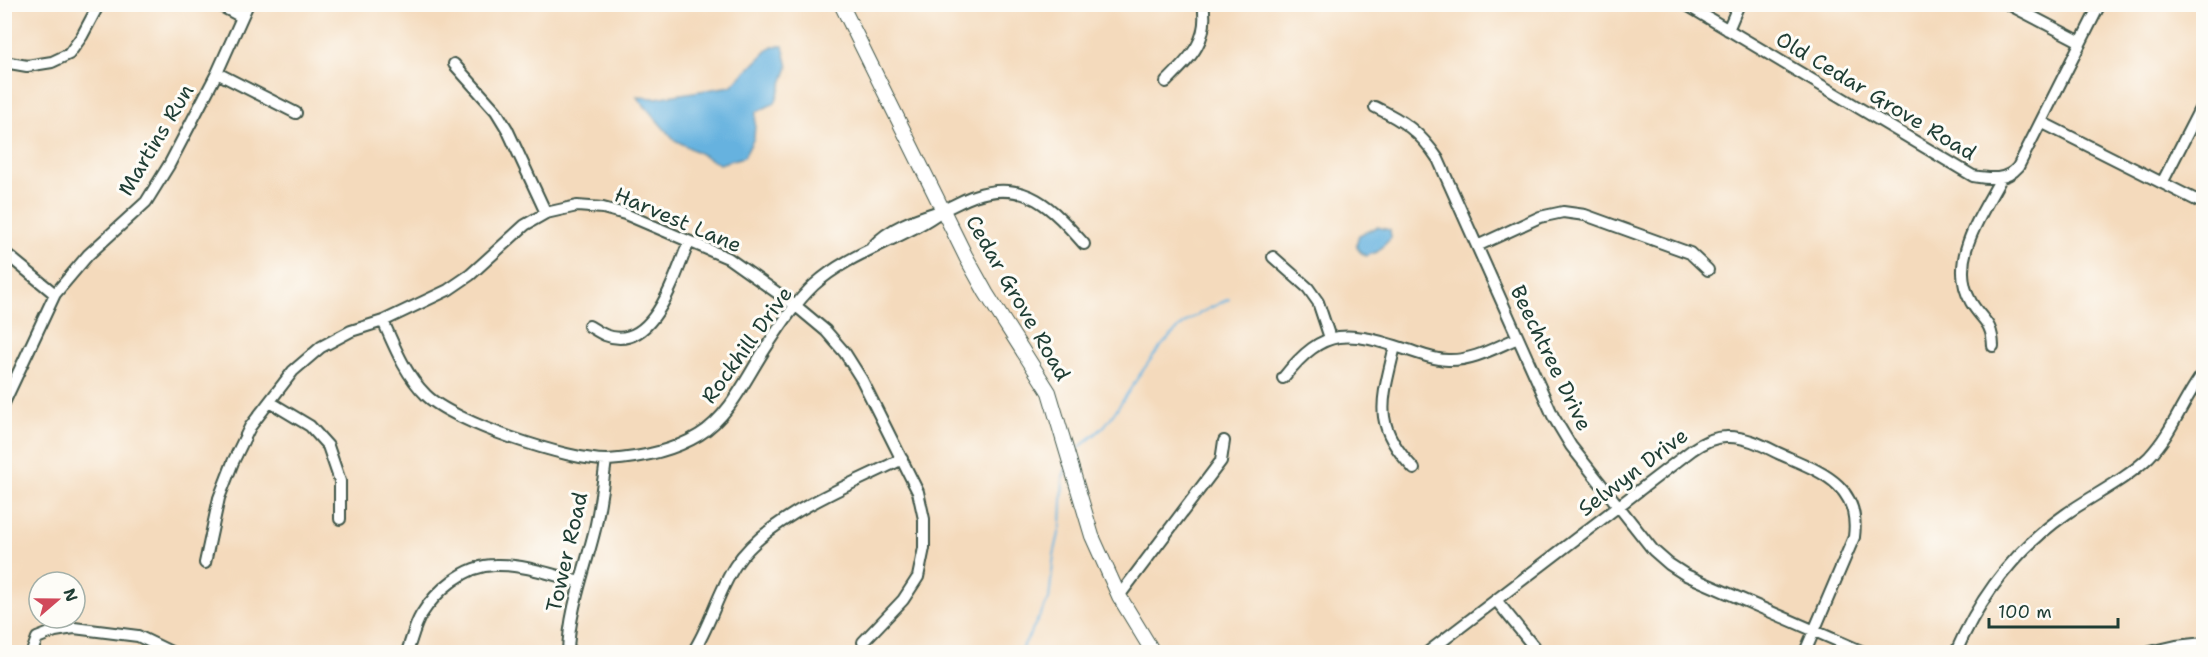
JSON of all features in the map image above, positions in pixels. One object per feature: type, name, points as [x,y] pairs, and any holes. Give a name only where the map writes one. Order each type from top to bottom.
[{"type":"street","points":[[4,62],[27,66],[52,62],[69,54],[82,36],[99,4]]},
{"type":"street","points":[[217,4],[242,17]]},
{"type":"street","name":"Martins Run","points":[[4,403],[55,294],[88,255],[146,202],[169,165],[217,74],[248,4]]},
{"type":"street","name":"Cedar Grove Road","points":[[841,4],[986,293],[1049,392],[1083,509],[1105,566],[1119,596],[1153,652]]},
{"type":"street","points":[[1166,82],[1192,56],[1199,43],[1204,19],[1203,4]]},
{"type":"street","name":"Old Cedar Grove Road","points":[[1684,4],[1973,176],[2001,178]]},
{"type":"street","points":[[1728,30],[1739,4]]},
{"type":"street","points":[[2008,4],[2081,42]]},
{"type":"street","points":[[1993,346],[1993,335],[1989,324],[1972,304],[1967,293],[1962,270],[1963,256],[2001,178],[2012,174],[2018,166],[2042,122],[2100,4]]},
{"type":"street","points":[[454,64],[496,111],[507,129],[546,213]]},
{"type":"street","points":[[217,74],[296,113]]},
{"type":"street","points":[[2162,183],[2204,101]]},
{"type":"street","name":"Beechtree Drive","points":[[1375,107],[1412,128],[1426,141],[1438,159],[1562,431],[1653,550],[1686,575],[1863,652]]},
{"type":"street","points":[[2042,122],[2204,204]]},
{"type":"street","name":"Rockhill Drive","points":[[383,321],[404,368],[427,396],[448,410],[539,447],[606,460],[642,455],[674,447],[700,435],[719,418],[734,399],[767,346],[814,285],[836,268],[870,250],[883,235],[919,217],[943,210],[976,195],[990,192],[1016,193],[1029,196],[1050,207],[1084,244]]},
{"type":"street","name":"Harvest Lane","points":[[205,563],[219,498],[233,462],[250,427],[293,371],[321,347],[448,290],[471,275],[525,225],[546,213],[577,206],[603,208],[625,214],[728,258],[796,306],[826,331],[845,353],[862,380],[918,492],[924,519],[924,548],[918,576],[903,600],[862,642]]},
{"type":"street","points":[[1477,246],[1540,217],[1563,212],[1585,215],[1690,253],[1708,270]]},
{"type":"street","points":[[589,326],[606,336],[620,338],[639,333],[651,322],[661,307],[689,242]]},
{"type":"street","points":[[4,252],[55,294]]},
{"type":"street","points":[[1273,257],[1308,288],[1318,302],[1330,338]]},
{"type":"street","points":[[1283,378],[1306,352],[1330,338],[1357,336],[1431,357],[1460,360],[1518,338]]},
{"type":"street","points":[[1395,346],[1383,397],[1383,414],[1396,450],[1414,470]]},
{"type":"street","points":[[1956,652],[1974,612],[2004,569],[2034,539],[2052,525],[2124,478],[2150,456],[2170,430],[2204,372]]},
{"type":"street","points":[[270,402],[310,426],[328,446],[340,481],[340,519]]},
{"type":"street","name":"Selwyn Drive","points":[[1428,652],[1701,444],[1724,437],[1751,441],[1826,474],[1838,483],[1852,505],[1856,527],[1854,537],[1805,652]]},
{"type":"street","points":[[1119,596],[1221,461],[1224,441]]},
{"type":"street","points":[[693,652],[707,631],[723,587],[736,564],[751,546],[775,526],[799,511],[902,459]]},
{"type":"street","name":"Tower Road","points":[[568,652],[568,632],[601,501],[606,460]]},
{"type":"street","points":[[408,649],[420,615],[453,580],[471,570],[494,564],[520,567],[580,582]]},
{"type":"street","points":[[1496,600],[1538,652]]},
{"type":"street","points":[[32,652],[37,638],[55,631],[74,628],[138,636],[171,652]]},
{"type":"street","points":[[2150,652],[2204,643]]},
{"type":"water","points":[[772,46],[783,46],[788,67],[775,103],[756,112],[754,138],[744,157],[719,164],[673,139],[637,97],[656,98],[731,86]]},
{"type":"water","points":[[1377,227],[1390,230],[1391,238],[1377,252],[1366,256],[1357,247],[1359,235]]},
{"type":"waterway","points":[[1073,455],[1106,424],[1162,345],[1195,316],[1229,299]]},
{"type":"waterway","points":[[1020,652],[1049,599],[1054,555],[1061,525],[1063,478],[1066,468]]}]
